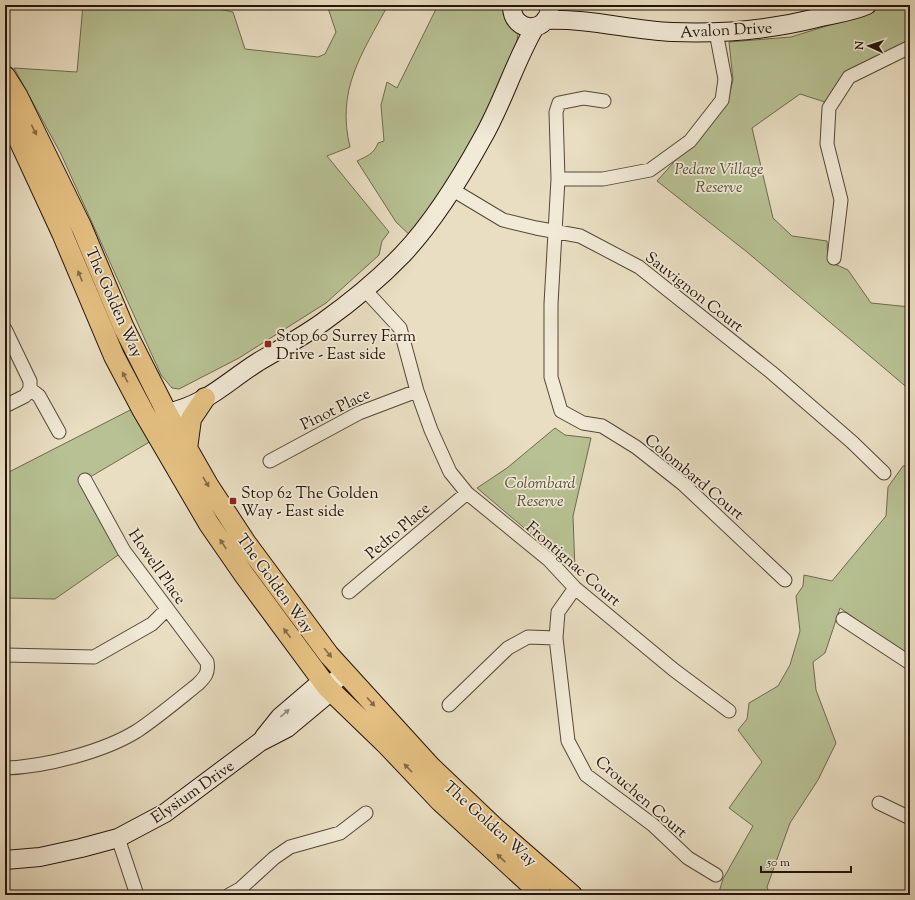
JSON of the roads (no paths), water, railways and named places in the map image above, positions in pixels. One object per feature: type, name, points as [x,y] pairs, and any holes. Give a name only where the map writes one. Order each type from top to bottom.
[{"type":"main road","name":"The Golden Way","points":[[5,76],[11,98],[82,228],[124,328],[167,413]]},
{"type":"main road","name":"The Golden Way","points":[[5,110],[59,226],[114,356],[143,412],[208,484],[246,543],[290,604],[345,673],[463,799],[572,895]]},
{"type":"main road","points":[[178,451],[191,419],[206,398]]},
{"type":"main road","points":[[143,412],[167,413],[178,451]]},
{"type":"main road","name":"The Golden Way","points":[[178,451],[209,524],[244,576],[327,687],[452,812],[542,895]]},
{"type":"street","points":[[167,413],[187,408],[217,392],[258,362],[322,323],[365,290],[403,254],[453,190],[492,122],[514,70],[540,16],[513,16],[512,5]]},
{"type":"street","name":"Avalon Drive","points":[[540,16],[672,32],[716,32],[762,29],[867,5]]},
{"type":"street","points":[[558,179],[603,179],[650,170],[690,141],[722,100],[725,79],[716,32]]},
{"type":"street","points":[[834,258],[841,200],[827,144],[829,108],[849,76],[910,47]]},
{"type":"street","name":"Colombard Court","points":[[604,101],[584,98],[559,102],[556,112],[558,179],[551,304],[551,377],[561,411],[583,423],[602,426],[636,447],[683,484],[785,580]]},
{"type":"street","name":"Sauvignon Court","points":[[453,190],[503,220],[580,236],[639,267],[771,372],[852,442],[884,473]]},
{"type":"street","name":"Frontignac Court","points":[[365,290],[400,328],[417,391],[431,430],[450,472],[467,493],[549,560],[575,588],[674,670],[729,711]]},
{"type":"street","points":[[5,329],[30,381],[30,389],[25,396],[5,406]]},
{"type":"street","points":[[167,413],[182,398],[212,381],[258,362]]},
{"type":"street","points":[[30,389],[40,396],[59,432]]},
{"type":"street","name":"Pinot Place","points":[[270,461],[359,413],[417,391]]},
{"type":"street","name":"Howell Place","points":[[5,768],[24,767],[76,756],[121,739],[137,731],[198,684],[206,676],[209,669],[207,662],[118,541],[85,480]]},
{"type":"street","name":"Pedro Place","points":[[349,592],[467,493]]},
{"type":"street","name":"Crouchen Court","points":[[575,588],[558,612],[556,638],[568,741],[586,774],[652,825],[688,858],[716,875]]},
{"type":"street","points":[[5,655],[94,657],[152,624],[167,609]]},
{"type":"street","points":[[843,619],[910,663]]},
{"type":"street","points":[[450,705],[508,648],[528,637],[556,638]]},
{"type":"street","name":"Elysium Drive","points":[[5,860],[40,857],[118,838],[165,813],[260,742],[280,717],[315,687],[327,687],[345,673]]},
{"type":"street","points":[[879,803],[910,818]]},
{"type":"street","points":[[229,895],[240,889],[274,858],[290,847],[319,841],[340,833],[366,813]]},
{"type":"street","points":[[118,838],[137,895]]},
{"type":"place","name":"Stop 60 Surrey Farm Drive - East side","points":[[268,344]]},
{"type":"place","name":"Stop 62 The Golden Way - East side","points":[[233,501]]},
{"type":"park label","name":"Pedare Village Reserve","points":[[719,177]]},
{"type":"park label","name":"Colombard Reserve","points":[[540,491]]}]
